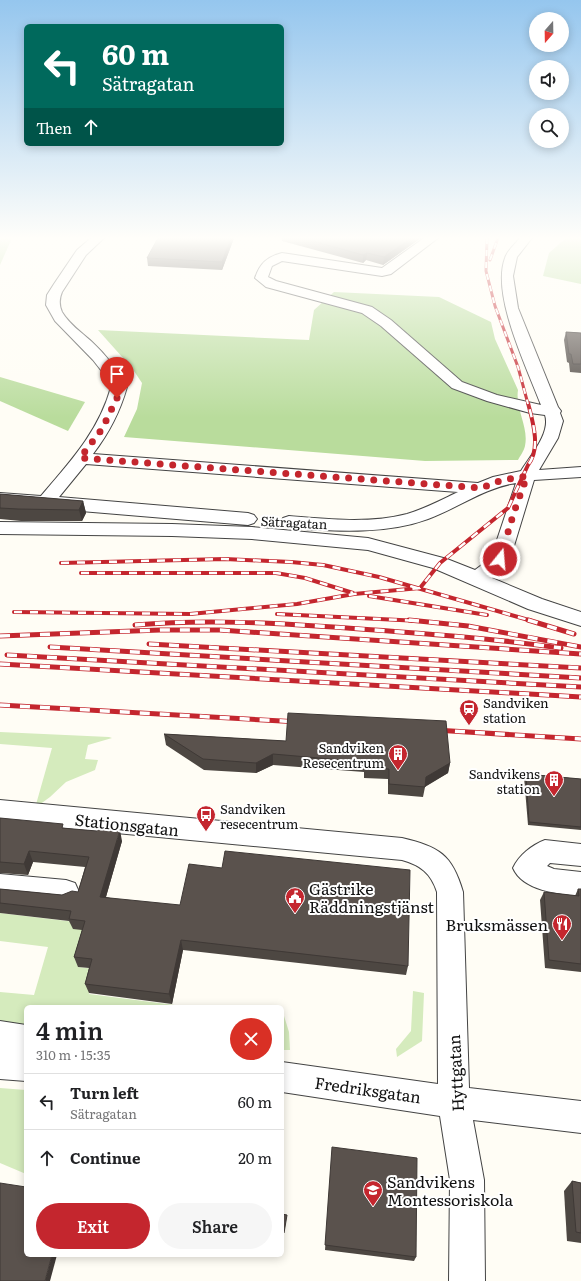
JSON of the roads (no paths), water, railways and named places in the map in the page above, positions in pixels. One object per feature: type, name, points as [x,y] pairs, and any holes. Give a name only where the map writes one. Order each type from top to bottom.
[{"type":"street","points":[[45,503],[102,429],[112,412],[119,387],[115,377],[90,348],[61,321],[54,311],[53,298]]},
{"type":"street","points":[[321,298],[366,310],[386,323],[457,385],[492,398],[530,408],[552,411]]},
{"type":"street","points":[[476,578],[495,566],[500,559],[514,512],[527,476],[550,438],[556,422],[511,308],[510,298]]},
{"type":"street","points":[[80,458],[481,488]]},
{"type":"street","name":"Sätragatan","points":[[0,498],[238,519],[336,525],[370,524],[400,522],[424,515],[481,488],[502,480],[527,476],[581,472]]},
{"type":"street","points":[[0,528],[172,530],[311,538],[368,544],[440,563],[534,604],[581,619]]},
{"type":"street","name":"Stationsgatan","points":[[0,811],[402,849],[418,853],[431,859],[440,867]]},
{"type":"street","points":[[581,855],[546,851],[526,868],[551,881],[581,884]]},
{"type":"street","name":"Hyttgatan","points":[[440,867],[447,880],[450,892],[454,1102],[468,1180],[467,1281]]},
{"type":"street","points":[[0,886],[66,892]]},
{"type":"street","points":[[0,1036],[24,1040]]},
{"type":"street","points":[[0,1064],[24,1066]]},
{"type":"street","name":"Fredriksgatan","points":[[284,1077],[454,1102],[581,1117]]},
{"type":"street","name":"Fredriksgatan","points":[[284,1090],[397,1101],[454,1102]]},
{"type":"railway","points":[[493,298],[518,367],[528,404]]},
{"type":"railway","points":[[418,588],[420,588],[440,563],[508,508],[532,459],[534,451],[535,435],[528,403]]},
{"type":"railway","points":[[61,563],[225,559],[291,562],[323,565],[379,577],[418,588]]},
{"type":"railway","points":[[81,573],[276,573],[305,578],[353,593]]},
{"type":"railway","points":[[14,612],[190,614],[297,604],[354,594],[418,588]]},
{"type":"railway","points":[[418,588],[532,621]]},
{"type":"railway","points":[[369,596],[487,615]]},
{"type":"railway","points":[[277,614],[418,621]]},
{"type":"railway","points":[[409,620],[418,621]]},
{"type":"railway","points":[[528,620],[574,634]]},
{"type":"railway","points":[[418,621],[468,626],[581,647]]},
{"type":"railway","points":[[135,625],[188,622],[241,622],[454,636],[561,648]]},
{"type":"railway","points":[[0,636],[160,630],[220,630],[581,654]]},
{"type":"railway","points":[[149,644],[581,668]]},
{"type":"railway","points":[[50,647],[581,678]]},
{"type":"railway","points":[[7,655],[581,687]]},
{"type":"railway","points":[[0,664],[581,697]]},
{"type":"railway","points":[[0,705],[300,722]]},
{"type":"railway","points":[[435,730],[581,739]]},
{"type":"place","name":"Sandviken station","points":[[469,726]]},
{"type":"place","name":"Sandviken Resecentrum","points":[[398,771]]},
{"type":"place","name":"Sandvikens station","points":[[554,797]]},
{"type":"place","name":"Sandviken resecentrum","points":[[206,832]]},
{"type":"place","name":"Gästrike Räddningstjänst","points":[[295,914]]},
{"type":"place","name":"Bruksmässen","points":[[562,941]]},
{"type":"place","name":"Sandvikens Montessoriskola","points":[[373,1207]]}]
